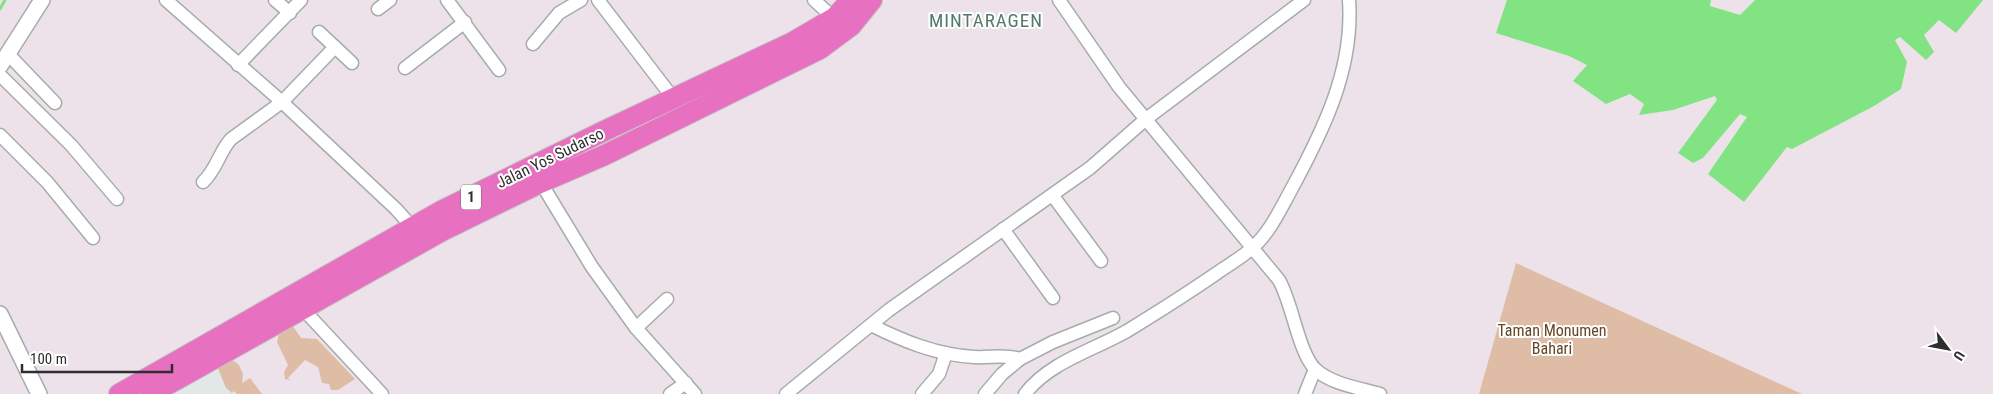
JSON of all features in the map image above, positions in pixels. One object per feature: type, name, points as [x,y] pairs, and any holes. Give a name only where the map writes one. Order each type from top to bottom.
[{"type":"highway","name":"Jalan Yos Sudarso","points":[[118,394],[441,211],[537,175],[605,155],[820,49],[840,24],[851,0]]},
{"type":"highway","name":"Jalan Yos Sudarso","points":[[151,394],[444,230],[673,98],[793,42],[840,24],[872,0]]},
{"type":"street","points":[[42,0],[4,60],[55,103]]},
{"type":"street","points":[[166,0],[282,102],[414,228]]},
{"type":"street","points":[[275,0],[290,13]]},
{"type":"street","points":[[238,65],[301,0]]},
{"type":"street","points":[[378,9],[390,0]]},
{"type":"street","points":[[447,0],[499,70]]},
{"type":"street","points":[[532,44],[559,13],[581,0]]},
{"type":"street","points":[[598,0],[673,98]]},
{"type":"street","points":[[814,0],[840,24]]},
{"type":"street","points":[[1059,0],[1119,87],[1283,288],[1300,341],[1315,369],[1340,382],[1380,394]]},
{"type":"street","points":[[786,394],[871,325],[1090,168],[1146,119],[1304,0]]},
{"type":"street","points":[[1025,394],[1047,373],[1125,332],[1180,299],[1252,249],[1283,206],[1322,133],[1339,84],[1349,33],[1350,0]]},
{"type":"street","points":[[404,68],[465,22]]},
{"type":"street","points":[[319,32],[352,63]]},
{"type":"street","points":[[203,182],[216,168],[226,144],[282,102],[335,47]]},
{"type":"street","points":[[0,75],[71,145],[117,199]]},
{"type":"street","points":[[0,135],[47,182],[92,238]]},
{"type":"street","points":[[537,175],[592,267],[636,328],[695,394]]},
{"type":"street","points":[[1052,196],[1101,261]]},
{"type":"street","points":[[1003,229],[1053,298]]},
{"type":"street","points":[[636,328],[667,299]]},
{"type":"street","points":[[303,309],[382,394]]},
{"type":"street","points":[[0,314],[39,394]]},
{"type":"street","points":[[985,394],[1002,374],[1020,359],[1053,342],[1113,318]]},
{"type":"street","points":[[871,325],[905,342],[946,353],[974,357],[1008,356],[1020,359]]},
{"type":"street","points":[[922,394],[940,374],[946,353]]},
{"type":"street","points":[[1305,394],[1315,369]]},
{"type":"street","points":[[670,394],[686,383]]},
{"type":"shaded area","points":[[1507,0],[1711,0],[1710,6],[1740,15],[1755,0],[1983,0],[1956,33],[1939,20],[1924,35],[1934,52],[1926,60],[1900,37],[1895,40],[1907,62],[1901,89],[1874,106],[1792,149],[1787,147],[1744,202],[1708,174],[1747,117],[1740,114],[1703,158],[1693,163],[1678,153],[1717,100],[1715,96],[1673,110],[1639,115],[1644,104],[1630,94],[1606,104],[1573,81],[1587,65],[1569,56],[1496,33]]},
{"type":"shaded area","points":[[214,359],[237,394],[150,394]]},
{"type":"green space","name":"Taman Monumen Bahari","points":[[1516,263],[1802,394],[1479,394]]},
{"type":"green space","points":[[290,322],[301,338],[317,339],[355,379],[338,390],[331,390],[329,384],[322,383],[318,367],[305,360],[288,378],[290,380],[285,379],[284,372],[288,365],[277,342],[281,325]]},
{"type":"green space","points":[[224,353],[239,365],[243,374],[242,383],[250,378],[262,394],[237,394],[234,391],[232,393],[226,388],[214,359]]},
{"type":"waterway","points":[[0,9],[5,0]]},
{"type":"district","name":"MINTARAGEN","points":[[986,20]]}]
